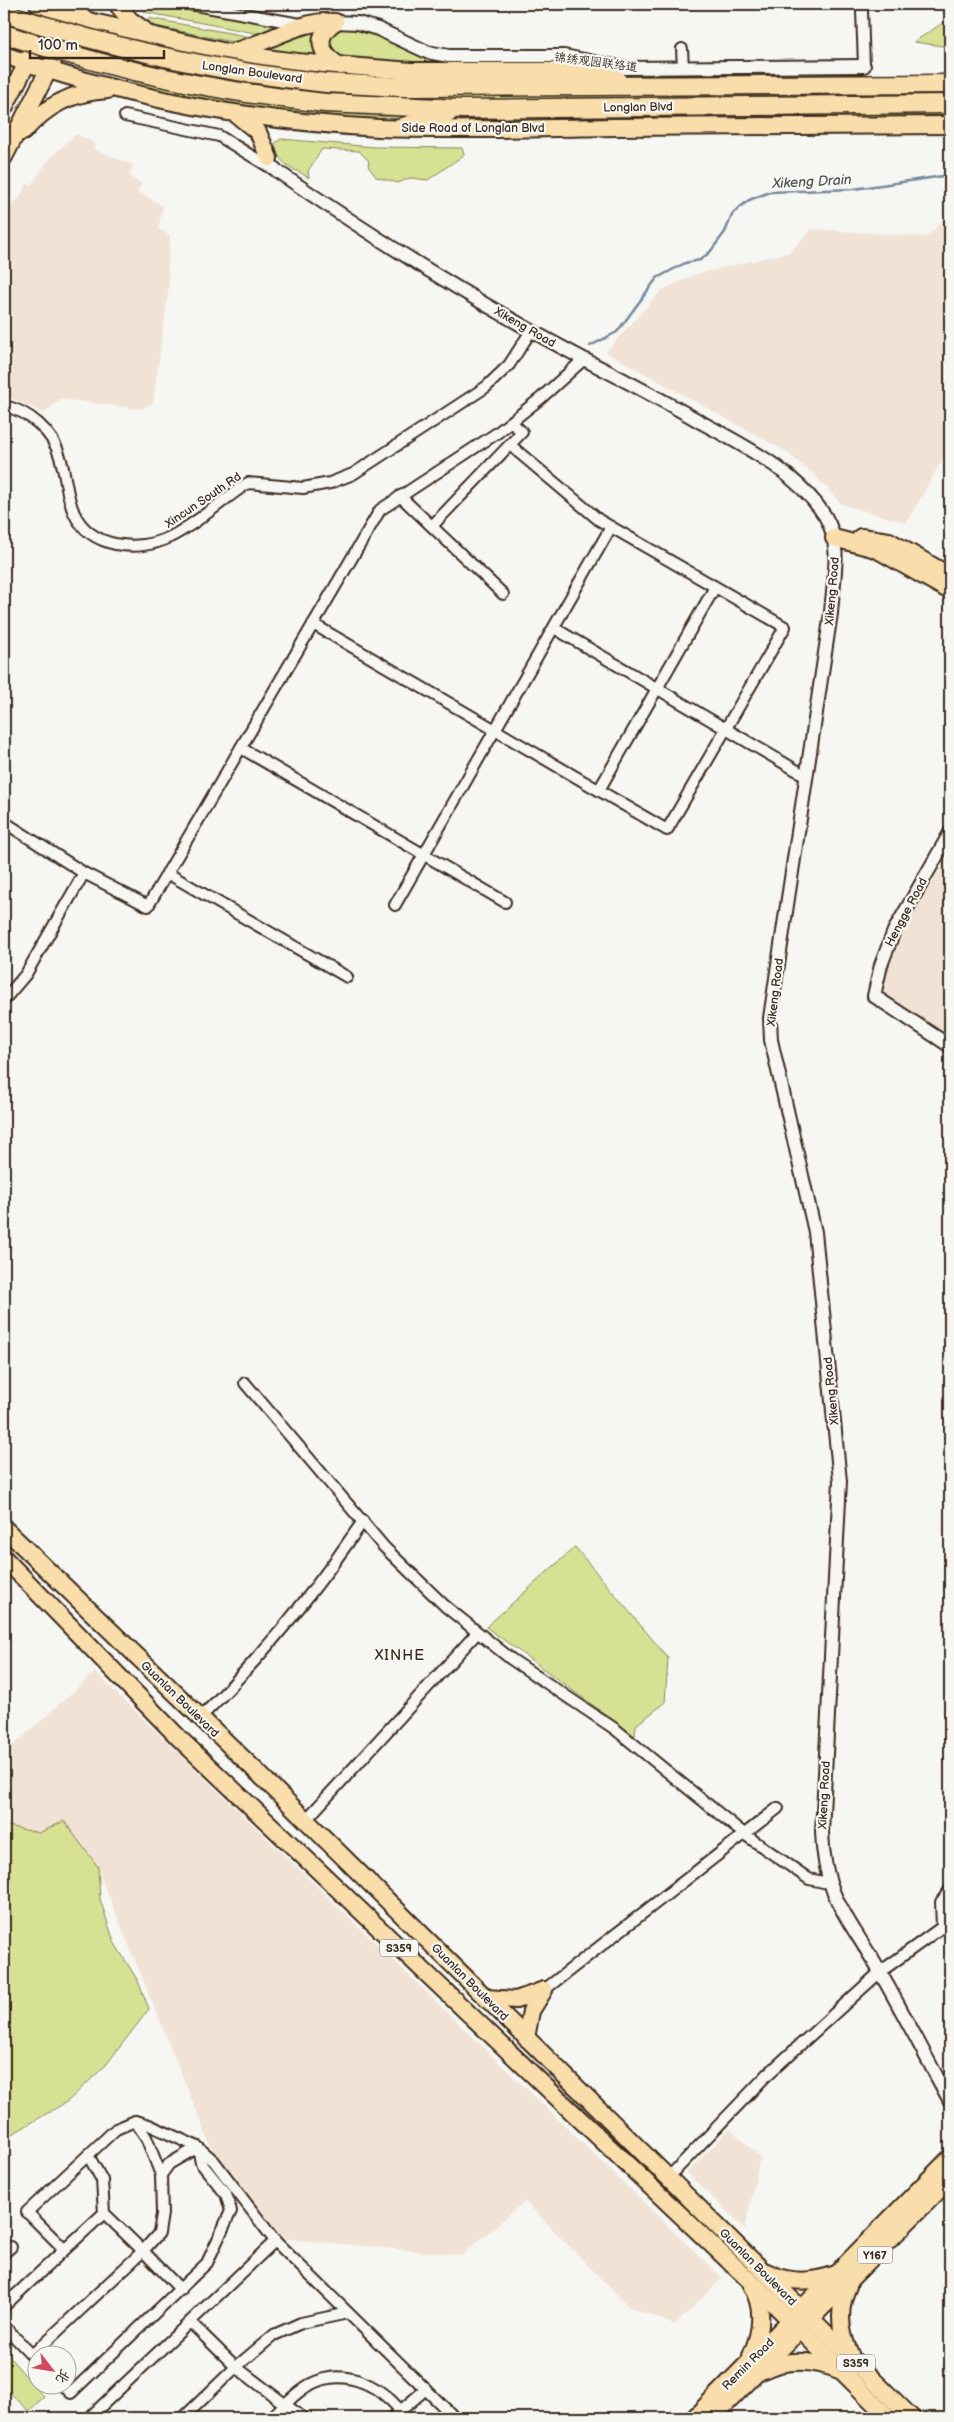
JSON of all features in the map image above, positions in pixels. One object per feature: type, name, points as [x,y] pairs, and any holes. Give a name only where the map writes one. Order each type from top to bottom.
[{"type":"highway","name":"Longlan Boulevard","points":[[4,13],[85,39],[146,54],[237,72],[326,82]]},
{"type":"highway","name":"Longlan Boulevard","points":[[4,34],[105,65],[214,89],[325,103]]},
{"type":"highway","points":[[565,71],[661,86]]},
{"type":"highway","name":"Longlan Blvd","points":[[326,82],[403,87],[950,84]]},
{"type":"highway","name":"Longlan Blvd","points":[[325,103],[395,108],[950,104]]},
{"type":"highway","points":[[403,127],[463,108]]},
{"type":"main road","points":[[38,4],[78,10],[153,36],[228,53],[340,66],[412,71],[565,71]]},
{"type":"main road","points":[[116,4],[130,20],[153,36]]},
{"type":"main road","points":[[4,108],[56,7]]},
{"type":"main road","points":[[4,157],[50,70],[78,10]]},
{"type":"main road","points":[[228,53],[257,45],[306,26],[335,22]]},
{"type":"main road","points":[[335,22],[323,33],[321,44],[328,57],[340,66]]},
{"type":"main road","points":[[142,95],[127,82],[123,68],[124,60],[129,48],[136,42],[153,36]]},
{"type":"main road","name":"Side Road of Longlan Blvd","points":[[4,55],[50,70],[142,95],[228,112],[367,127],[473,129],[950,125]]},
{"type":"main road","points":[[4,157],[30,124],[56,102],[85,92],[123,90]]},
{"type":"main road","points":[[228,112],[242,118],[253,127],[262,138],[273,164]]},
{"type":"main road","points":[[273,164],[269,145],[274,133],[283,123],[292,120]]},
{"type":"main road","points":[[834,538],[866,537],[881,539],[901,548],[950,576]]},
{"type":"main road","points":[[834,538],[876,549],[950,591]]},
{"type":"main road","name":"Guanlan Boulevard","points":[[4,1528],[668,2178],[754,2274]]},
{"type":"main road","name":"Guanlan Boulevard","points":[[4,1558],[180,1739],[754,2274],[800,2320],[841,2371],[889,2418]]},
{"type":"main road","points":[[486,1998],[516,2000],[544,1990]]},
{"type":"main road","points":[[526,2038],[531,2011],[544,1990]]},
{"type":"main road","name":"Y167","points":[[800,2320],[836,2272],[950,2158]]},
{"type":"main road","name":"Y167","points":[[800,2320],[853,2278],[950,2180]]},
{"type":"main road","points":[[836,2272],[822,2279],[799,2281],[754,2274],[760,2325],[750,2371],[800,2362],[826,2365],[841,2371]]},
{"type":"main road","points":[[853,2278],[843,2298],[841,2321],[845,2344],[856,2364]]},
{"type":"main road","name":"Guanlan Boulevard","points":[[800,2320],[856,2364],[912,2418]]},
{"type":"main road","name":"Remin Road","points":[[712,2418],[750,2371],[800,2320]]},
{"type":"main road","name":"Remin Road","points":[[694,2418],[750,2371]]},
{"type":"street","points":[[190,4],[306,26]]},
{"type":"street","points":[[862,11],[864,66]]},
{"type":"street","name":"锦绣观园联络道","points":[[335,22],[358,23],[378,29],[416,48],[438,55],[544,55],[571,57],[624,68],[864,66]]},
{"type":"street","points":[[682,49],[683,67]]},
{"type":"street","points":[[126,116],[219,136],[273,164]]},
{"type":"street","name":"Xikeng Road","points":[[273,164],[348,220],[531,331],[667,403],[778,467],[813,499],[829,524],[834,538],[836,558],[831,613],[770,1018],[771,1040],[815,1232],[840,1481],[822,1859],[828,1883],[839,1907],[880,1972],[950,2101]]},
{"type":"street","name":"Xincun South Rd","points":[[4,406],[31,418],[52,438],[60,457],[74,512],[84,528],[111,543],[121,546],[143,546],[169,538],[181,531],[248,483],[290,488],[316,486],[340,480],[366,467],[486,387],[510,365],[531,331]]},
{"type":"street","points":[[4,822],[84,873],[148,906],[380,510],[497,433],[584,359]]},
{"type":"street","points":[[432,526],[522,432],[511,422]]},
{"type":"street","points":[[313,624],[667,830],[785,627],[599,520],[510,445]]},
{"type":"street","points":[[400,496],[503,594]]},
{"type":"street","points":[[395,905],[611,527]]},
{"type":"street","points":[[599,790],[715,587]]},
{"type":"street","points":[[554,628],[806,776]]},
{"type":"street","points":[[240,748],[505,902]]},
{"type":"street","name":"Hengge Road","points":[[949,839],[894,931],[881,965],[874,996],[950,1046]]},
{"type":"street","points":[[4,1000],[26,974],[84,873]]},
{"type":"street","points":[[167,873],[347,977]]},
{"type":"street","points":[[245,1383],[417,1581],[477,1633],[615,1729],[744,1834],[808,1879],[828,1883]]},
{"type":"street","points":[[200,1718],[267,1647],[297,1611],[363,1521]]},
{"type":"street","points":[[305,1821],[477,1633]]},
{"type":"street","points":[[544,1990],[778,1808]]},
{"type":"street","points":[[668,2178],[767,2075],[880,1972],[942,1927],[941,1902],[950,1890]]},
{"type":"street","points":[[49,2344],[144,2251],[159,2233],[162,2214],[161,2175],[146,2137],[135,2121]]},
{"type":"street","points":[[64,2249],[26,2212],[116,2129],[135,2121],[148,2125],[198,2147],[214,2161],[275,2241],[455,2418]]},
{"type":"street","points":[[161,2175],[169,2164],[198,2147]]},
{"type":"street","points":[[78,2387],[182,2290],[207,2263],[231,2211],[226,2194],[201,2162],[198,2147]]},
{"type":"street","points":[[88,2155],[102,2180],[104,2213],[182,2290]]},
{"type":"street","points":[[4,2306],[104,2213]]},
{"type":"street","points":[[92,2415],[192,2323],[275,2241]]},
{"type":"street","points":[[183,2418],[236,2367],[274,2335],[301,2323],[348,2313]]},
{"type":"street","points":[[192,2323],[236,2367],[284,2406],[303,2418]]},
{"type":"street","points":[[4,2326],[28,2351]]},
{"type":"street","points":[[271,2418],[308,2386],[325,2378],[342,2377],[365,2381],[382,2393],[403,2414]]},
{"type":"street","points":[[392,2418],[403,2414],[426,2389]]},
{"type":"shaded area","points":[[76,134],[95,143],[93,149],[133,165],[129,176],[142,184],[137,192],[163,206],[158,229],[170,235],[169,285],[153,403],[141,409],[60,399],[44,413],[4,395],[5,215],[9,215],[10,208],[20,197],[27,184],[31,185],[51,157]]},
{"type":"shaded area","points":[[950,213],[950,446],[906,523],[841,504],[818,478],[785,451],[606,352],[662,290],[697,274],[790,252],[812,229],[927,237]]},
{"type":"shaded area","points":[[950,853],[950,1038],[882,992],[889,953]]},
{"type":"shaded area","points":[[95,1672],[722,2278],[675,2325],[628,2306],[525,2201],[462,2255],[279,2238],[215,2156],[97,1867],[39,1833],[8,1826],[4,1822],[4,1754]]},
{"type":"shaded area","points":[[730,2129],[760,2157],[745,2229],[687,2173]]},
{"type":"green space","points":[[136,4],[164,4],[281,26],[260,34],[144,12]]},
{"type":"green space","points":[[148,18],[262,39],[237,43],[147,24]]},
{"type":"green space","points":[[950,18],[950,47],[914,42]]},
{"type":"green space","points":[[322,27],[325,57],[266,50],[300,33]]},
{"type":"green space","points":[[342,27],[366,30],[448,61],[443,63],[388,63],[360,61],[333,56],[328,35]]},
{"type":"green space","points":[[130,80],[240,102],[276,107],[387,117],[424,118],[404,121],[277,114],[143,87]]},
{"type":"green space","points":[[326,90],[816,92],[815,98],[429,101],[326,96]]},
{"type":"green space","points":[[772,113],[950,113],[950,118],[468,121],[658,119]]},
{"type":"green space","points":[[281,139],[374,147],[462,148],[464,155],[428,180],[410,178],[398,183],[376,177],[368,166],[369,161],[359,151],[322,149],[308,171],[309,178],[282,161],[276,150],[275,143]]},
{"type":"green space","points":[[575,1547],[668,1658],[665,1703],[636,1725],[635,1736],[486,1627]]},
{"type":"green space","points":[[64,1821],[98,1867],[100,1899],[114,1942],[138,1981],[149,2009],[106,2065],[68,2101],[4,2139],[4,1822],[8,1826],[39,1833]]},
{"type":"green space","points":[[4,2351],[28,2379],[28,2394],[41,2394],[44,2397],[29,2411],[4,2387]]},
{"type":"waterway","name":"Xikeng Drain","points":[[590,346],[617,332],[657,278],[685,263],[700,260],[710,252],[725,232],[733,213],[749,200],[770,192],[854,189],[950,175]]},
{"type":"district","name":"XINHE","points":[[400,1655]]}]
